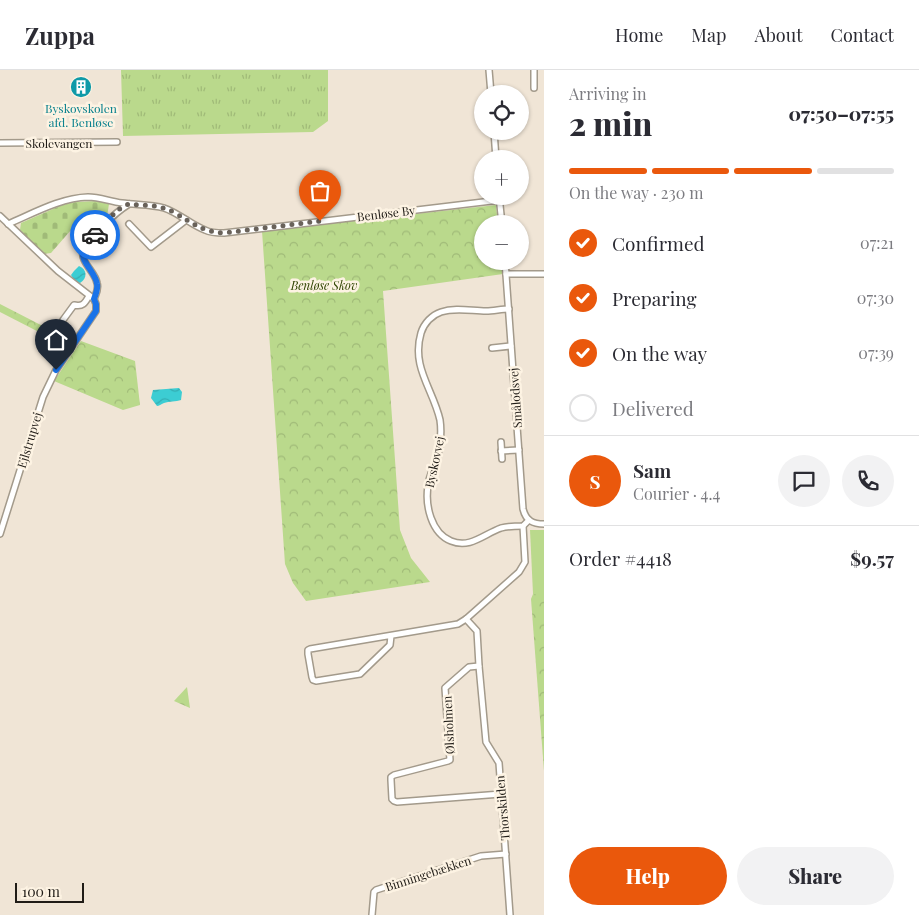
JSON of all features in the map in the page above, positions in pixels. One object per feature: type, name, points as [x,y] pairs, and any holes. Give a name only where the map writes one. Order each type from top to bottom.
[{"type":"street","points":[[490,70],[491,85]]},
{"type":"street","points":[[534,70],[534,88]]},
{"type":"street","name":"Skolevangen","points":[[0,143],[117,142]]},
{"type":"street","name":"Benløse By","points":[[8,224],[70,199],[89,197],[117,203],[152,205],[172,211],[205,230],[224,233],[474,201]]},
{"type":"street","points":[[117,203],[118,211]]},
{"type":"street","points":[[63,320],[74,305],[83,305],[98,290],[95,277],[84,260],[83,249],[107,220],[129,204]]},
{"type":"street","points":[[0,226],[1,219],[58,271],[92,298]]},
{"type":"street","points":[[130,224],[151,247],[186,220]]},
{"type":"street","name":"Smålodsvej","points":[[506,270],[523,509],[529,520]]},
{"type":"street","points":[[506,274],[544,274]]},
{"type":"street","name":"Ejlstrupvej","points":[[0,534],[43,397],[56,370],[96,311],[96,304],[92,298]]},
{"type":"street","name":"Byskovvej","points":[[509,309],[488,311],[462,309],[442,312],[434,316],[422,329],[418,350],[419,362],[422,375],[436,407],[440,422],[441,438],[428,485],[427,498],[429,510],[438,531],[451,541],[467,544],[499,529],[509,526],[523,526]]},
{"type":"street","points":[[492,348],[511,346]]},
{"type":"street","name":"Smålodsvej","points":[[501,442],[502,458]]},
{"type":"street","points":[[501,451],[519,450]]},
{"type":"street","points":[[391,636],[390,645],[360,674],[316,681],[312,677],[308,654],[310,648],[458,624],[466,619],[519,572],[525,562],[523,526],[529,520],[535,524],[544,524]]},
{"type":"street","name":"Thorskilden","points":[[466,619],[477,631],[486,742],[499,763],[510,915]]},
{"type":"street","name":"Ølsholmen","points":[[479,666],[469,668],[445,688],[450,760],[394,775],[391,778],[392,799],[397,802],[501,794]]},
{"type":"street","name":"Binningebækken","points":[[372,915],[374,892],[376,890],[481,856],[506,854]]},
{"type":"green space","points":[[121,70],[328,70],[328,121],[313,132],[123,136]]},
{"type":"green space","points":[[97,201],[109,204],[107,217],[94,232],[90,232],[78,222],[51,253],[43,254],[20,230],[21,223],[62,205],[75,202]]},
{"type":"green space","name":"Benløse Skov","points":[[496,205],[497,215],[474,215],[474,270],[502,270],[503,274],[383,291],[400,530],[411,558],[430,582],[306,601],[293,583],[285,564],[262,231]]},
{"type":"green space","points":[[0,304],[70,340],[66,346],[0,312]]},
{"type":"green space","points":[[81,341],[135,361],[140,405],[123,410],[54,381]]},
{"type":"green space","points":[[530,530],[544,530],[544,594],[533,594]]},
{"type":"green space","points":[[533,594],[544,594],[544,771],[531,599]]},
{"type":"green space","points":[[187,687],[190,708],[174,701]]},
{"type":"water","points":[[79,266],[84,269],[86,274],[80,283],[71,275]]},
{"type":"water","points":[[179,388],[182,392],[181,400],[166,402],[157,406],[151,398],[153,390]]},
{"type":"way so far","points":[[95,235],[107,220],[129,204],[152,205],[163,208],[172,211],[205,230],[224,233],[320,221]]},
{"type":"place","name":"Byskovskolen afd. Benløse","points":[[81,87]]},
{"type":"route","points":[[56,370],[96,311],[94,299],[98,290],[97,283],[82,254],[83,249],[95,235]]}]
